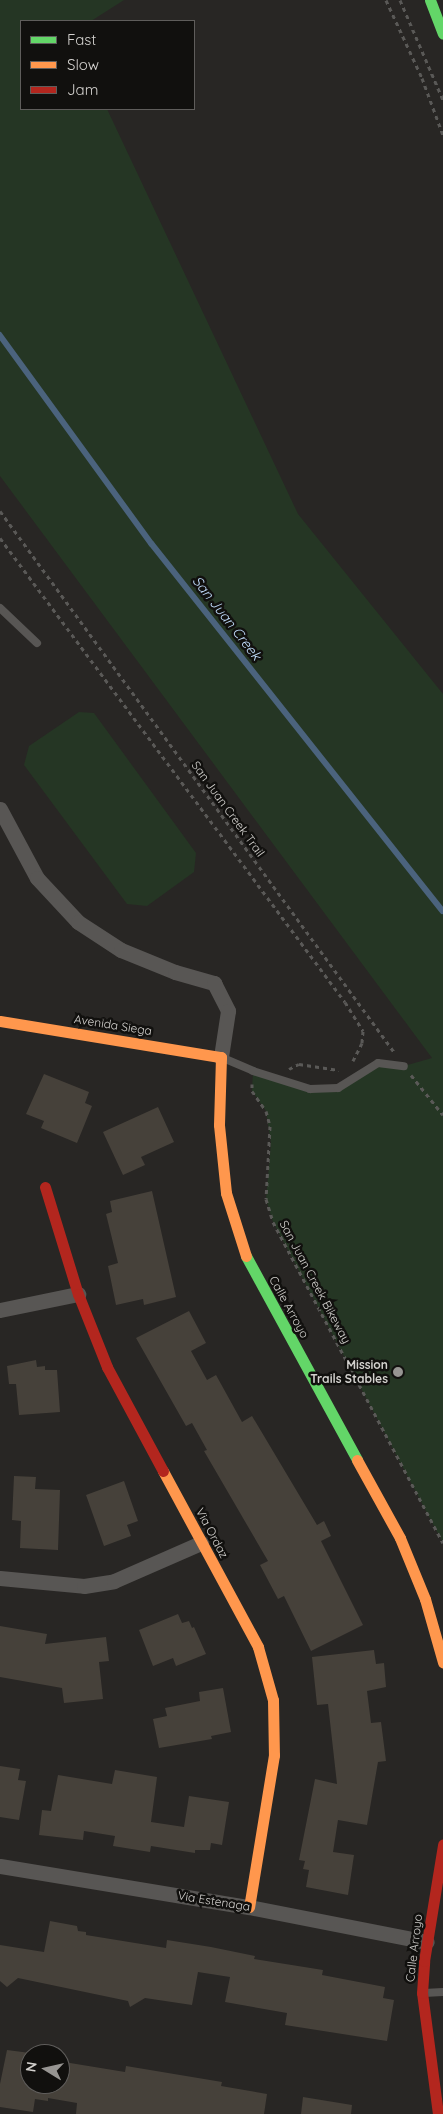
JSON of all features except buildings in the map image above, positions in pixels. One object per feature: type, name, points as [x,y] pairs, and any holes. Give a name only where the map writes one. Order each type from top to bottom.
[{"type":"street","points":[[430,0],[443,34]]},
{"type":"street","points":[[0,809],[38,878],[78,922],[120,950],[175,972],[214,983],[228,1011],[221,1057]]},
{"type":"street","name":"Avenida Siega","points":[[0,1021],[221,1057]]},
{"type":"street","name":"Calle Arroyo","points":[[221,1057],[219,1125],[226,1193],[245,1254],[400,1538],[425,1600],[443,1662]]},
{"type":"street","name":"Via Ordaz","points":[[45,1187],[78,1294],[107,1367],[258,1647],[273,1700],[274,1755],[249,1907]]},
{"type":"street","points":[[0,1310],[78,1294]]},
{"type":"street","points":[[0,1578],[51,1585],[84,1586],[107,1582],[201,1543]]},
{"type":"street","name":"Calle Arroyo","points":[[438,2114],[422,1993],[427,1942],[442,1864],[443,1845]]},
{"type":"street","name":"Via Estenaga","points":[[0,1866],[249,1907],[427,1942]]},
{"type":"lane","points":[[0,608],[37,643]]},
{"type":"lane","points":[[221,1057],[253,1071],[310,1089],[338,1088],[378,1063],[404,1066]]},
{"type":"lane","points":[[422,1993],[443,1992]]},
{"type":"path","points":[[386,0],[422,78],[443,135]]},
{"type":"path","points":[[400,0],[443,100]]},
{"type":"path","name":"San Juan Creek Trail","points":[[0,511],[404,1066],[443,1115]]},
{"type":"path","name":"San Juan Creek Trail","points":[[0,538],[345,1002],[363,1031],[358,1055],[350,1064]]},
{"type":"path","points":[[284,1081],[290,1067],[299,1064],[331,1071],[346,1067]]},
{"type":"path","name":"San Juan Creek Bikeway","points":[[253,1071],[252,1091],[266,1111],[270,1126],[266,1199],[273,1222],[443,1543]]},
{"type":"green space","points":[[0,0],[124,0],[93,20],[20,20],[20,110],[107,110],[298,514],[443,694],[443,1543],[273,1222],[266,1199],[271,1143],[266,1111],[252,1091],[253,1071],[310,1089],[337,1088],[378,1063],[404,1066],[432,1058],[0,476]]},
{"type":"green space","points":[[79,712],[94,713],[196,853],[194,872],[147,906],[127,904],[24,765],[29,746]]},
{"type":"waterway","name":"San Juan Creek","points":[[0,335],[152,544],[443,911]]},
{"type":"traffic: fast","points":[[430,0],[443,34]]},
{"type":"traffic: fast","points":[[246,1256],[357,1460]]},
{"type":"traffic: slow","points":[[0,1021],[221,1057],[219,1125],[226,1193],[246,1256]]},
{"type":"traffic: slow","points":[[357,1460],[400,1538],[425,1599],[443,1662]]},
{"type":"traffic: slow","points":[[163,1471],[258,1647],[273,1700],[274,1755],[249,1907]]},
{"type":"traffic: jam","points":[[45,1187],[78,1294],[107,1367],[163,1471]]},
{"type":"traffic: jam","points":[[438,2114],[422,1993],[424,1961],[443,1845]]},
{"type":"place","name":"Mission Trails Stables","points":[[398,1372]]}]
